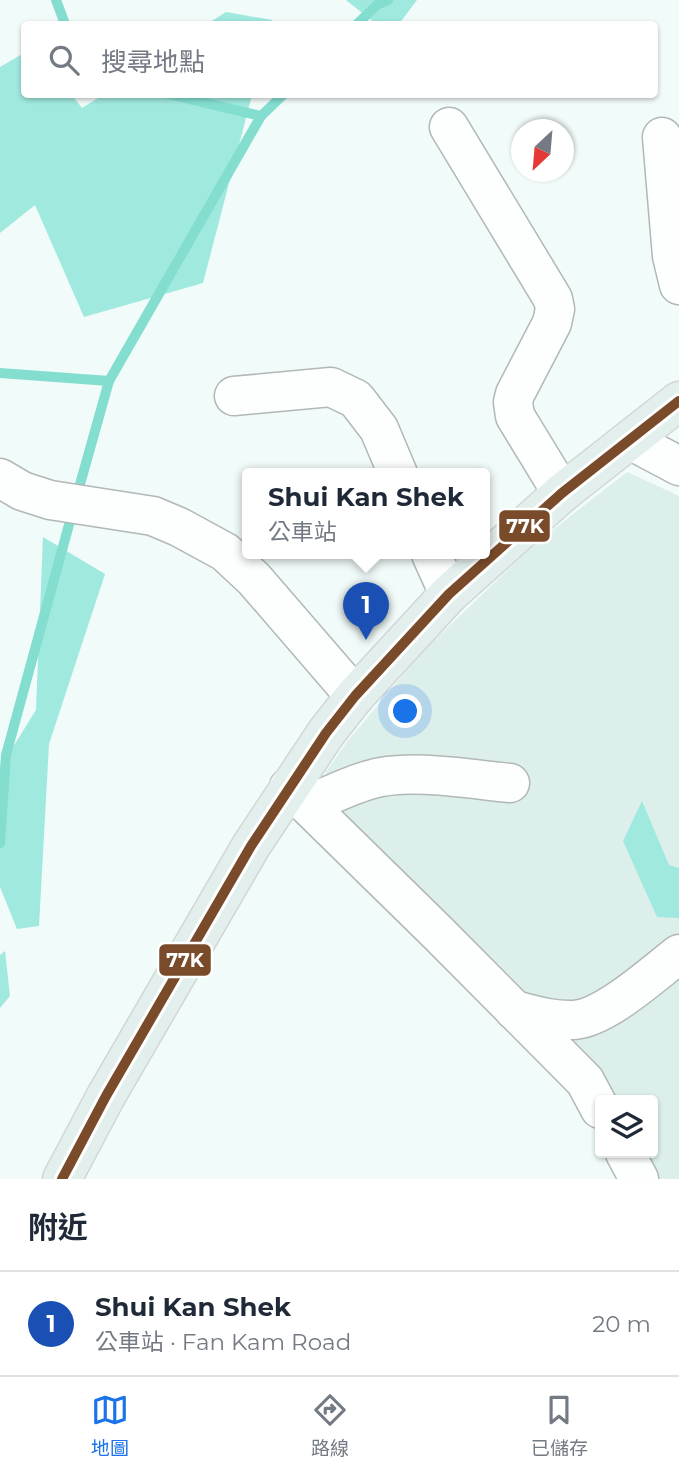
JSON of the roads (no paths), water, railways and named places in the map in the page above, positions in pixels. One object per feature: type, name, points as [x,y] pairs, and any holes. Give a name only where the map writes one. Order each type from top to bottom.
[{"type":"main road","points":[[490,557],[562,493],[679,401]]},
{"type":"main road","points":[[62,1179],[106,1096],[251,846],[299,796],[326,733],[355,696],[449,593],[487,559]]},
{"type":"street","points":[[449,127],[553,299],[555,309],[552,323],[513,402],[515,416],[562,493]]},
{"type":"street","points":[[662,137],[672,256],[679,285]]},
{"type":"street","points":[[234,396],[331,387],[356,399],[379,429],[395,468]]},
{"type":"street","points":[[631,440],[679,466]]},
{"type":"street","points":[[0,478],[22,491],[50,500],[153,516],[225,552],[254,579],[355,696]]},
{"type":"street","points":[[434,559],[449,593]]},
{"type":"street","points":[[299,796],[392,776],[431,775],[510,783]]},
{"type":"street","points":[[299,796],[585,1081],[595,1099]]},
{"type":"street","points":[[514,1010],[553,1019],[575,1020],[592,1016],[610,1006],[679,954]]},
{"type":"street","points":[[628,1158],[639,1179]]},
{"type":"waterway","points":[[56,0],[64,21]]},
{"type":"waterway","points":[[360,21],[378,4],[388,0]]},
{"type":"waterway","points":[[185,98],[261,116],[280,98]]},
{"type":"waterway","points":[[0,373],[109,381],[261,116]]},
{"type":"waterway","points":[[77,495],[109,381]]},
{"type":"waterway","points":[[0,843],[6,755],[73,510]]},
{"type":"place","name":"Shui Kan Shek","points":[[366,640]]}]
